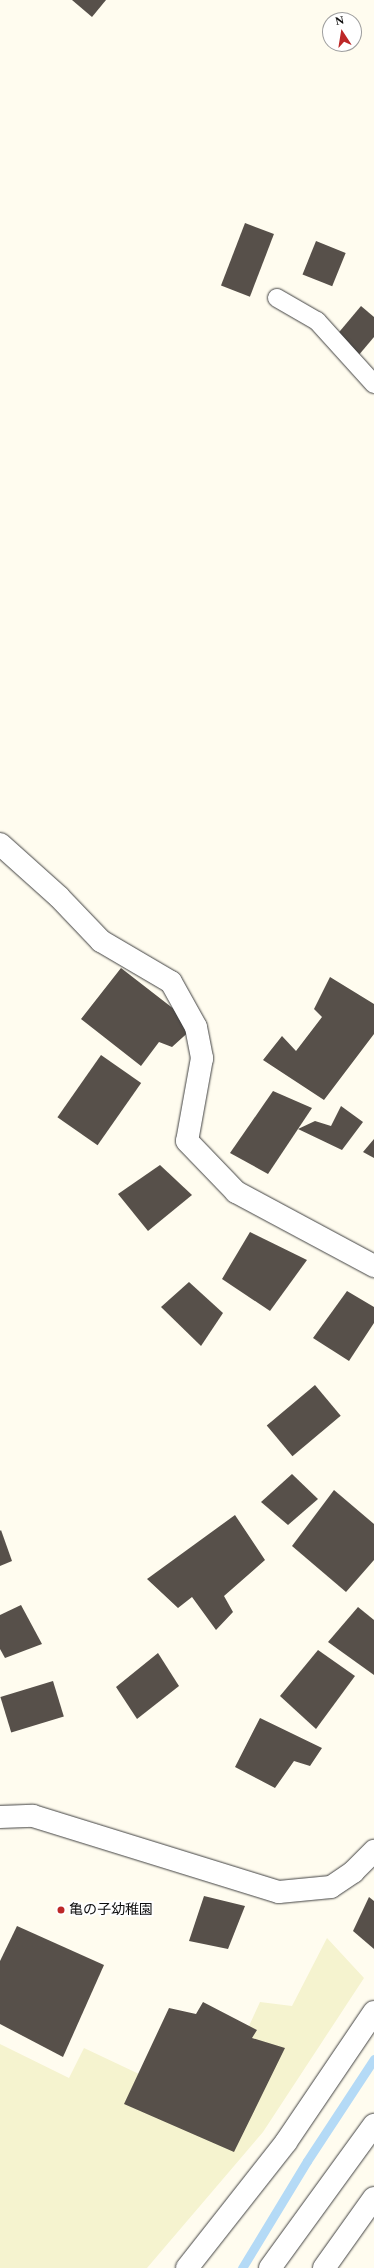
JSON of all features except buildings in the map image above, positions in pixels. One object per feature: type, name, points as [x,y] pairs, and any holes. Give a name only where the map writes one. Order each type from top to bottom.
[{"type":"street","points":[[0,844],[59,897],[101,941],[171,982],[196,1027],[202,1058],[187,1141],[236,1192],[374,1266]]},
{"type":"street","points":[[0,1817],[33,1816],[278,1892],[331,1887],[353,1872],[374,1851]]},
{"type":"street","points":[[187,2268],[286,2142],[374,2012]]},
{"type":"street","points":[[270,2268],[374,2125]]},
{"type":"street","points":[[324,2268],[374,2198]]},
{"type":"lane","points":[[277,298],[317,321],[374,384]]},
{"type":"shaded area","points":[[327,1938],[364,1978],[263,2132],[147,2268],[0,2268],[0,2044],[69,2078],[84,2048],[211,2108],[260,2002],[292,2006]]},
{"type":"waterway","points":[[242,2268],[307,2161],[374,2059]]},
{"type":"place","name":"亀の子幼稚園","points":[[61,1910]]}]
